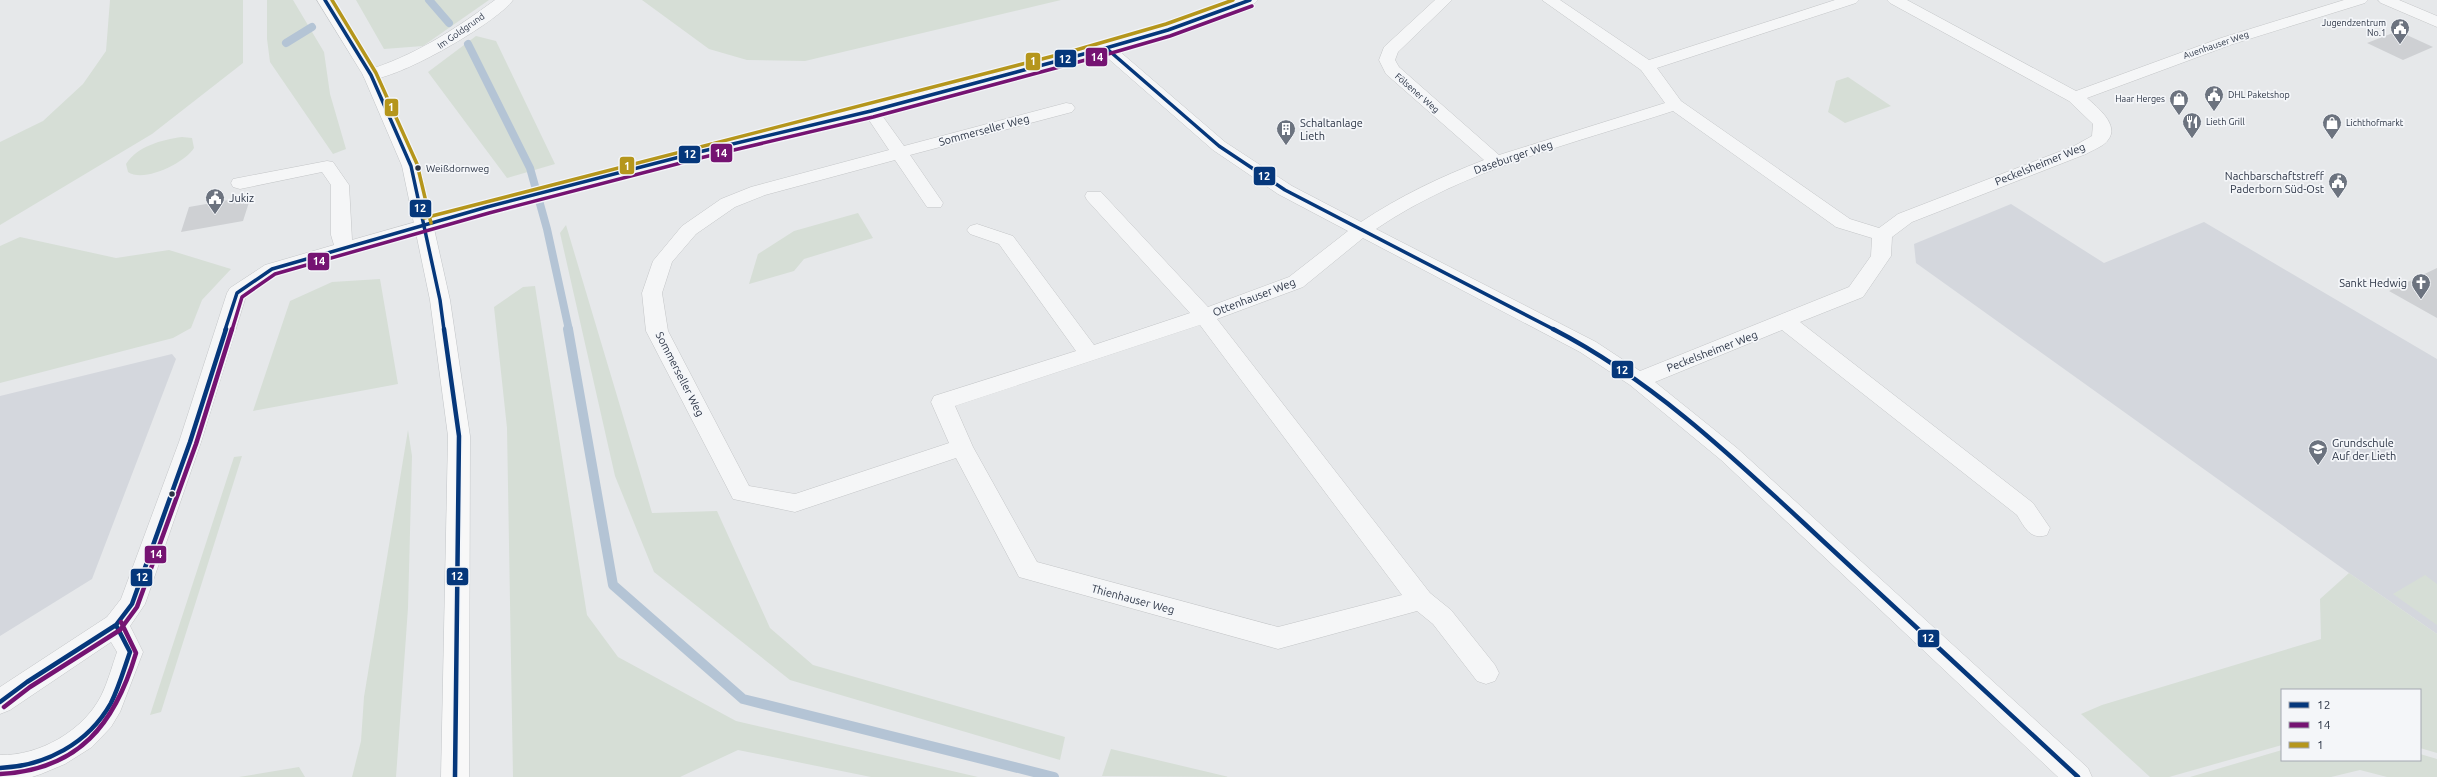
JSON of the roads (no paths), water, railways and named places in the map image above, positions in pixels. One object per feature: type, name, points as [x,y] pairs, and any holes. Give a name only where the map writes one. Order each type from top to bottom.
[{"type":"main road","points":[[325,0],[371,76],[410,166],[425,224],[440,300],[459,436],[455,777]]},
{"type":"street","name":"Im Goldgrund","points":[[371,76],[395,68],[440,47],[505,0]]},
{"type":"street","points":[[0,702],[27,682],[116,625],[132,604],[190,442],[237,293],[272,269],[425,224],[529,196],[871,111],[1106,48],[1168,30],[1250,0]]},
{"type":"street","name":"Fölsener Weg","points":[[1444,0],[1390,50],[1387,60],[1392,70],[1496,162]]},
{"type":"street","points":[[1550,0],[1647,66],[1674,104],[1843,223],[1882,235]]},
{"type":"street","points":[[1647,66],[1851,0]]},
{"type":"street","name":"Auenhauser Weg","points":[[2075,97],[2227,41],[2360,0]]},
{"type":"street","points":[[2386,0],[2437,22]]},
{"type":"street","name":"Peckelsheimer Weg","points":[[1638,380],[1786,322],[1856,292],[1881,256],[1882,235],[1905,218],[2080,150],[2101,138],[2102,124],[2095,114],[2075,97],[1904,1]]},
{"type":"street","points":[[1106,48],[1219,146],[1285,190],[1360,231],[1588,347],[1638,380],[1729,454],[2078,777]]},
{"type":"street","name":"Daseburger Weg","points":[[1360,231],[1391,210],[1442,183],[1496,162],[1674,104]]},
{"type":"street","name":"Sommerseller Weg","points":[[962,447],[795,503],[741,493],[657,331],[652,293],[663,261],[689,230],[728,203],[758,191],[1066,108]]},
{"type":"street","points":[[871,111],[902,152],[934,203]]},
{"type":"street","points":[[240,183],[327,166],[340,185],[341,235],[344,248]]},
{"type":"street","name":"Ottenhauser Weg","points":[[1094,196],[1204,316]]},
{"type":"street","points":[[977,230],[1006,240],[1090,355]]},
{"type":"street","name":"Ottenhauser Weg","points":[[942,402],[1090,355],[1204,316],[1296,282],[1360,231]]},
{"type":"street","points":[[1204,316],[1421,600],[1442,617],[1486,673]]},
{"type":"street","points":[[1786,322],[2025,509],[2038,528]]},
{"type":"street","name":"Thienhauser Weg","points":[[942,402],[962,447],[1028,570],[1278,638],[1421,600]]},
{"type":"street","points":[[0,768],[27,766],[58,754],[85,735],[101,719],[118,689],[130,652],[116,625]]},
{"type":"waterway","points":[[429,0],[449,23]]},
{"type":"waterway","points":[[286,43],[312,27]]},
{"type":"waterway","points":[[468,44],[530,168],[547,229],[569,330]]},
{"type":"waterway","points":[[568,329],[613,585],[743,699],[1054,777]]},
{"type":"place","name":"Jugendzentrum No.1","points":[[2400,45]]},
{"type":"place","name":"DHL Paketshop","points":[[2214,112]]},
{"type":"place","name":"Haar Herges","points":[[2179,116]]},
{"type":"place","name":"Lieth Grill","points":[[2192,139]]},
{"type":"place","name":"Lichthofmarkt","points":[[2332,140]]},
{"type":"place","name":"Schaltanlage Lieth","points":[[1286,146]]},
{"type":"place","name":"Weißdornweg","points":[[418,168]]},
{"type":"place","name":"Nachbarschaftstreff Paderborn Süd-Ost","points":[[2338,199]]},
{"type":"place","name":"Jukiz","points":[[215,215]]},
{"type":"place","name":"Sankt Hedwig","points":[[2421,300]]},
{"type":"place","name":"Grundschule Auf der Lieth","points":[[2318,466]]}]
